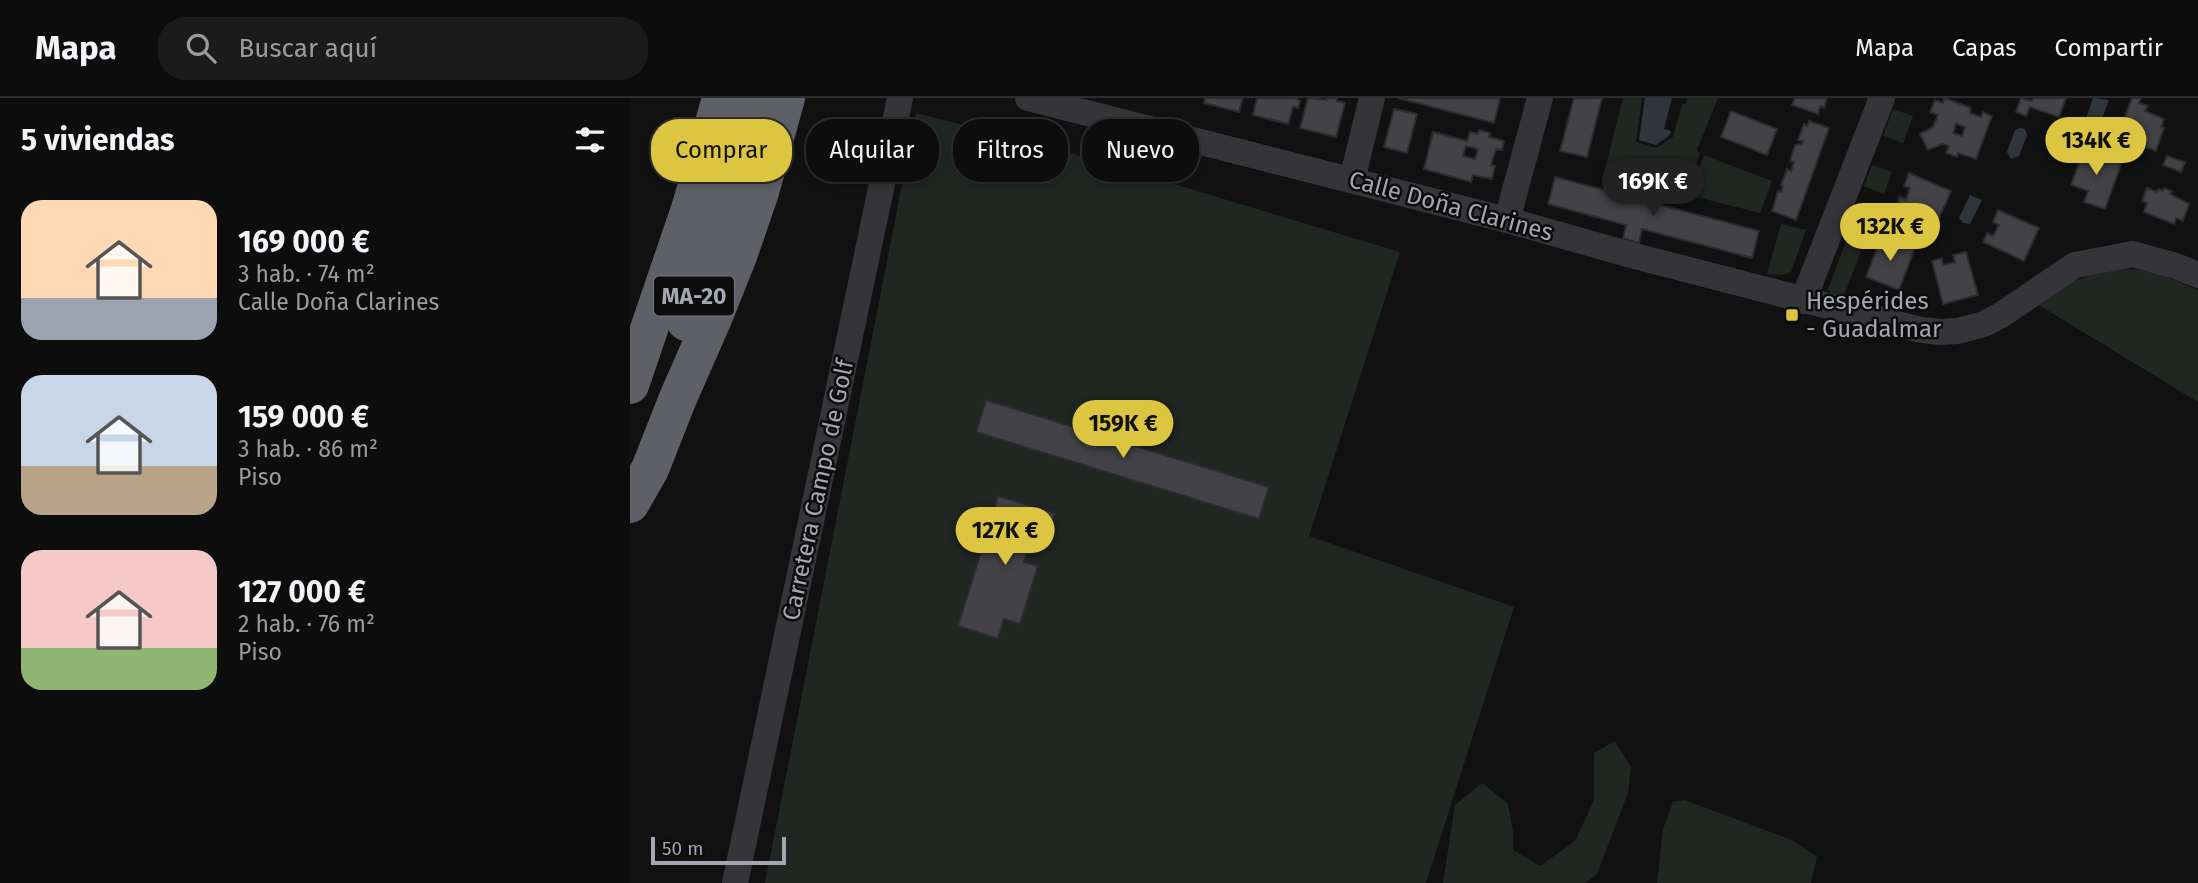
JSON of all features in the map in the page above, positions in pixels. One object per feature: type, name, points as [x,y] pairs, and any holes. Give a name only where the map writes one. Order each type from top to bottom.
[{"type":"highway","points":[[630,338],[698,98]]},
{"type":"highway","name":"MA-20","points":[[630,385],[691,206],[720,98]]},
{"type":"highway","name":"MA-20","points":[[630,493],[636,467],[721,219],[754,98]]},
{"type":"highway","points":[[630,504],[650,469],[738,256],[760,192],[786,98]]},
{"type":"street","name":"Carretera Campo de Golf","points":[[735,883],[900,98]]},
{"type":"street","points":[[1352,180],[1372,98]]},
{"type":"street","points":[[1507,220],[1540,98]]},
{"type":"street","points":[[1797,299],[1882,98]]},
{"type":"street","name":"Calle Doña Clarines","points":[[1044,100],[1921,330],[1958,331],[1984,324],[2075,265],[2133,254],[2198,275]]},
{"type":"shaded area","points":[[1623,98],[1642,98],[1636,142],[1656,148],[1673,137],[1682,104],[1686,104],[1687,98],[1718,98],[1697,150],[1700,153],[1685,194],[1604,173]]},
{"type":"shaded area","points":[[1645,98],[1672,98],[1664,129],[1671,131],[1670,135],[1656,145],[1639,140]]},
{"type":"shaded area","points":[[2093,98],[2109,100],[2098,129],[2084,124]]},
{"type":"shaded area","points":[[1893,109],[1913,116],[1903,143],[1883,136]]},
{"type":"shaded area","points":[[916,113],[953,122],[953,182],[1068,182],[1068,152],[1082,156],[1082,182],[1167,182],[1400,252],[1309,536],[1514,607],[1426,883],[765,883],[902,182],[939,182],[939,119],[915,119]]},
{"type":"shaded area","points":[[2025,129],[2027,135],[2019,156],[2011,159],[2007,152],[2015,130]]},
{"type":"shaded area","points":[[1704,155],[1772,181],[1760,213],[1689,195]]},
{"type":"shaded area","points":[[1872,165],[1892,172],[1884,194],[1864,186]]},
{"type":"shaded area","points":[[1970,195],[1982,200],[1970,224],[1963,223],[1959,218]]},
{"type":"shaded area","points":[[1852,219],[1871,226],[1844,295],[1850,297],[1849,301],[1832,295],[1828,289],[1852,226]]},
{"type":"shaded area","points":[[1781,224],[1806,230],[1791,272],[1783,275],[1767,274]]},
{"type":"shaded area","points":[[2129,269],[2153,271],[2198,290],[2198,402],[2037,304],[2090,275]]},
{"type":"shaded area","points":[[1615,741],[1631,767],[1628,793],[1597,874],[1585,883],[1443,883],[1455,805],[1482,783],[1508,804],[1513,850],[1540,866],[1575,841],[1594,800],[1594,753]]},
{"type":"shaded area","points":[[1685,800],[1792,840],[1817,857],[1811,883],[1657,883],[1663,829],[1673,802]]},
{"type":"building","points":[[1205,98],[1243,98],[1239,112],[1204,103]]},
{"type":"building","points":[[1257,98],[1295,98],[1300,101],[1298,108],[1293,107],[1288,124],[1253,115]]},
{"type":"building","points":[[1308,98],[1337,98],[1337,101],[1345,103],[1336,137],[1300,128]]},
{"type":"building","points":[[1398,98],[1500,98],[1494,123]]},
{"type":"building","points":[[1574,98],[1602,98],[1587,157],[1560,151]]},
{"type":"building","points":[[1795,98],[1827,98],[1824,108],[1820,106],[1818,114],[1792,105]]},
{"type":"building","points":[[1944,98],[1971,108],[1970,113],[1981,117],[1983,112],[1992,116],[1976,159],[1958,153],[1957,157],[1946,153],[1949,146],[1942,144],[1928,150],[1920,134],[1933,127],[1938,115],[1930,112],[1935,100],[1943,103]],"holes":[[[1956,124],[1965,127],[1962,136],[1953,133]]]},
{"type":"building","points":[[2021,98],[2032,101],[2033,98],[2066,98],[2059,117],[2030,107],[2026,116],[2016,112]]},
{"type":"building","points":[[2132,98],[2141,98],[2139,103],[2148,106],[2145,111],[2164,119],[2161,127],[2164,128],[2156,151],[2145,147],[2147,142],[2119,132]]},
{"type":"building","points":[[1394,109],[1417,114],[1407,153],[1384,147]]},
{"type":"building","points":[[1731,111],[1777,129],[1767,155],[1721,137]]},
{"type":"building","points":[[1809,121],[1829,128],[1796,220],[1772,211],[1787,169],[1791,171],[1794,162],[1790,161],[1795,145],[1802,144],[1803,141],[1798,140],[1804,124],[1807,126]]},
{"type":"building","points":[[1479,130],[1490,133],[1489,137],[1504,141],[1502,150],[1496,149],[1491,165],[1495,166],[1492,179],[1473,175],[1471,182],[1424,169],[1433,132],[1467,141],[1470,132],[1478,134]],"holes":[[[1466,146],[1478,149],[1475,159],[1463,156]]]},
{"type":"building","points":[[2081,148],[2122,162],[2105,209],[2084,202],[2088,191],[2071,185],[2080,160],[2077,158]]},
{"type":"building","points":[[2167,156],[2185,162],[2181,172],[2163,165]]},
{"type":"building","points":[[1909,173],[1951,191],[1937,223],[1896,207],[1900,197],[1906,200],[1910,188],[1904,186]]},
{"type":"building","points":[[1555,177],[1759,231],[1752,258],[1642,229],[1639,243],[1623,238],[1626,225],[1548,204]]},
{"type":"building","points":[[2147,188],[2157,192],[2158,189],[2163,191],[2164,188],[2172,191],[2170,194],[2189,204],[2183,221],[2176,218],[2174,224],[2144,212],[2147,203],[2142,201]]},
{"type":"building","points":[[1998,210],[2039,228],[2024,261],[1983,242],[1987,233],[1993,236],[1999,225],[1993,222]]},
{"type":"building","points":[[1882,235],[1891,239],[1889,245],[1900,249],[1903,243],[1915,248],[1899,290],[1866,277]]},
{"type":"building","points":[[1966,252],[1978,295],[1943,304],[1932,261],[1942,258],[1943,265],[1955,262],[1953,255]]},
{"type":"building","points":[[986,400],[1269,487],[1259,519],[976,432]]},
{"type":"building","points":[[998,496],[1055,513],[1044,549],[1029,544],[1024,562],[1038,566],[1020,624],[1004,619],[998,639],[958,626]]},
{"type":"place","name":"Hespérides - Guadalmar","points":[[1792,315]]}]
